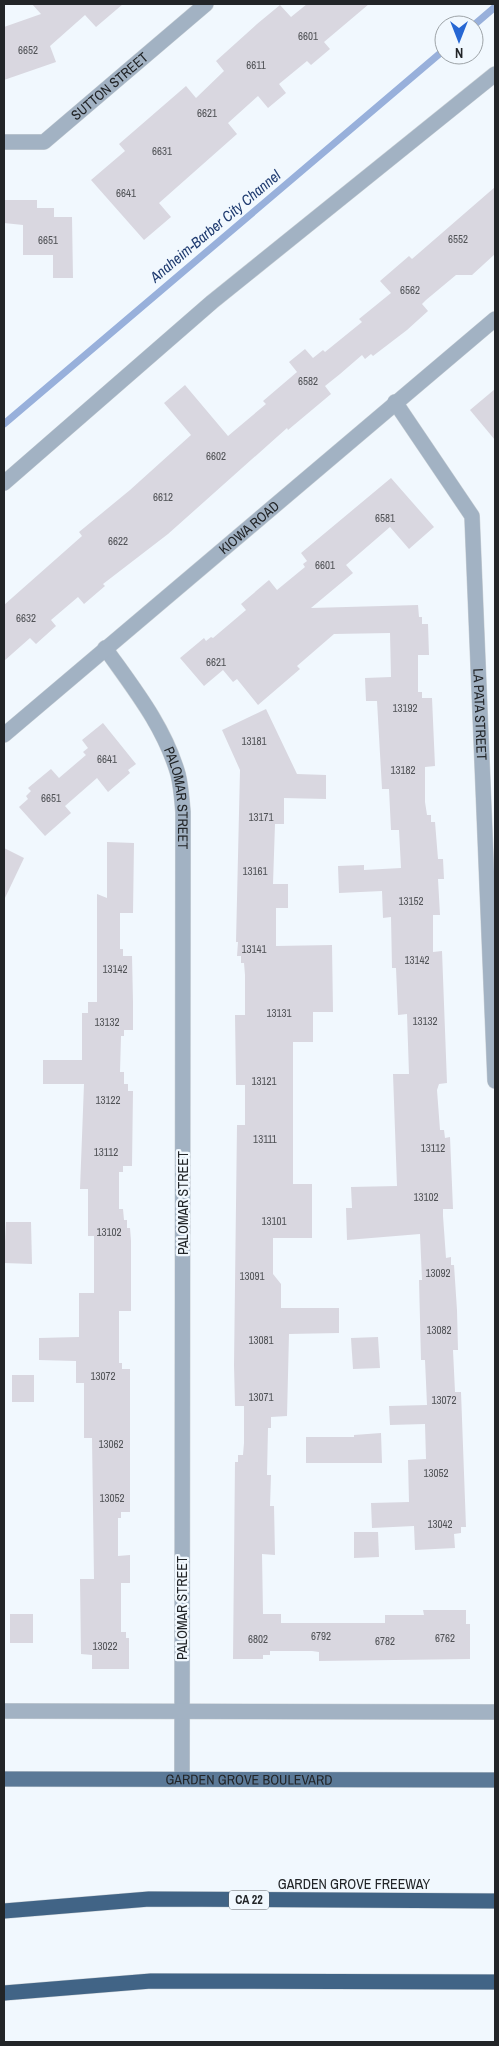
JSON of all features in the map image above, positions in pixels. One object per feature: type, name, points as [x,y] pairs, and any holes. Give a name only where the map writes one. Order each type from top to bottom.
[{"type":"highway","name":"GARDEN GROVE FREEWAY","points":[[4,1911],[149,1899],[495,1901]]},
{"type":"highway","points":[[4,1993],[151,1981],[495,1982]]},
{"type":"main road","name":"GARDEN GROVE BOULEVARD","points":[[4,1779],[495,1780]]},
{"type":"street","name":"SUTTON STREET","points":[[4,142],[44,142],[206,4]]},
{"type":"street","points":[[4,482],[212,302],[495,74]]},
{"type":"street","name":"KIOWA ROAD","points":[[4,735],[495,319]]},
{"type":"street","name":"LA PATA STREET","points":[[395,402],[472,516],[495,1081]]},
{"type":"street","name":"PALOMAR STREET","points":[[105,648],[154,716],[179,776],[183,812],[182,1778]]},
{"type":"street","points":[[4,1711],[495,1712]]},
{"type":"building","points":[[32,4],[123,4],[96,27],[85,15],[50,46],[56,62],[4,80],[4,27],[41,14]]},
{"type":"building","points":[[307,4],[369,4],[324,42],[330,49],[311,65],[307,61],[279,84],[286,93],[268,108],[258,96],[228,123],[237,134],[159,203],[171,217],[144,240],[91,180],[125,151],[119,144],[186,86],[196,98],[224,71],[216,61],[280,5],[291,17]]},
{"type":"building","points":[[495,187],[495,254],[472,275],[456,275],[422,304],[428,311],[407,330],[373,356],[371,354],[365,359],[362,355],[325,386],[331,394],[288,430],[287,428],[168,534],[103,584],[105,586],[84,604],[78,597],[51,620],[56,626],[36,644],[30,638],[4,661],[4,605],[82,536],[79,532],[130,490],[191,435],[164,403],[185,385],[228,436],[266,404],[263,401],[297,372],[289,362],[305,349],[313,358],[323,350],[325,352],[362,322],[359,319],[391,293],[380,281],[409,256],[412,259]]},
{"type":"building","points":[[4,200],[37,200],[37,208],[54,208],[54,217],[72,217],[73,278],[53,278],[53,255],[23,255],[23,225],[4,223]]},
{"type":"building","points":[[495,389],[495,440],[470,410]]},
{"type":"building","points":[[391,478],[434,527],[409,549],[390,527],[346,565],[353,573],[311,608],[418,605],[422,624],[428,624],[429,655],[418,655],[418,692],[422,692],[422,698],[432,698],[435,766],[425,767],[425,802],[427,815],[431,815],[431,822],[435,822],[438,859],[443,859],[444,879],[438,879],[440,915],[433,915],[433,952],[442,951],[447,1083],[439,1084],[437,1090],[440,1130],[444,1130],[445,1138],[450,1137],[453,1209],[443,1209],[443,1216],[446,1258],[451,1257],[451,1265],[454,1265],[458,1350],[453,1350],[455,1392],[461,1392],[466,1527],[461,1527],[461,1533],[454,1534],[455,1548],[415,1550],[414,1526],[372,1528],[371,1503],[409,1502],[408,1460],[426,1459],[425,1424],[390,1425],[389,1406],[427,1405],[425,1360],[421,1360],[419,1280],[422,1280],[420,1234],[347,1240],[346,1208],[352,1208],[351,1187],[397,1186],[393,1074],[409,1074],[407,1014],[398,1015],[396,968],[392,968],[391,917],[383,918],[382,891],[339,893],[338,866],[364,865],[364,870],[401,868],[399,830],[391,830],[389,789],[382,789],[377,701],[366,701],[365,678],[391,677],[390,633],[334,634],[297,666],[300,669],[258,705],[237,679],[233,682],[223,670],[204,686],[180,658],[204,638],[206,641],[211,637],[213,638],[246,610],[241,604],[269,580],[277,590],[305,567],[303,564],[307,561],[301,553]]},
{"type":"building","points":[[266,709],[297,774],[326,775],[326,799],[284,798],[284,824],[275,824],[273,884],[288,884],[288,908],[276,908],[276,946],[332,945],[333,1012],[313,1012],[313,1042],[293,1042],[293,1184],[312,1184],[312,1238],[273,1238],[273,1274],[281,1284],[281,1308],[339,1308],[339,1333],[289,1334],[287,1416],[271,1417],[271,1428],[268,1428],[267,1475],[271,1475],[270,1506],[274,1506],[275,1555],[262,1554],[263,1614],[281,1614],[281,1623],[385,1623],[385,1615],[424,1615],[423,1610],[466,1610],[466,1624],[470,1624],[470,1659],[319,1661],[319,1652],[270,1651],[270,1655],[263,1655],[263,1659],[233,1659],[235,1462],[238,1462],[238,1455],[243,1455],[244,1443],[244,1406],[235,1406],[234,1365],[237,1125],[245,1125],[245,1085],[236,1085],[235,1015],[245,1015],[245,975],[244,963],[241,963],[241,956],[237,956],[238,942],[236,942],[240,770],[222,730]]},
{"type":"building","points":[[103,723],[136,764],[128,770],[130,773],[108,792],[97,778],[65,806],[71,813],[45,836],[19,807],[28,799],[26,796],[31,791],[28,788],[51,769],[59,778],[86,755],[83,752],[88,748],[82,740]]},
{"type":"building","points":[[107,842],[134,843],[133,913],[120,913],[120,949],[123,949],[123,956],[132,956],[133,1002],[133,1030],[124,1030],[124,1036],[121,1036],[120,1072],[124,1072],[124,1084],[128,1084],[128,1091],[133,1091],[132,1166],[123,1166],[123,1172],[119,1172],[119,1209],[123,1209],[124,1220],[127,1220],[127,1228],[130,1228],[131,1241],[131,1311],[119,1311],[119,1363],[122,1363],[122,1369],[130,1369],[130,1512],[121,1512],[121,1518],[118,1518],[118,1556],[130,1555],[130,1583],[121,1583],[121,1632],[126,1632],[126,1638],[129,1638],[129,1669],[92,1669],[92,1655],[81,1654],[80,1579],[94,1579],[92,1438],[84,1438],[84,1383],[76,1383],[76,1361],[39,1360],[39,1338],[79,1337],[79,1293],[94,1293],[94,1236],[88,1236],[88,1189],[80,1189],[84,1084],[43,1084],[43,1060],[82,1060],[82,1013],[88,1013],[88,1002],[97,1002],[97,894],[107,898]]},
{"type":"building","points":[[4,848],[24,858],[4,900]]},
{"type":"building","points":[[6,1222],[31,1222],[32,1264],[4,1263]]},
{"type":"building","points":[[378,1337],[380,1368],[353,1369],[351,1338]]},
{"type":"building","points":[[12,1375],[34,1375],[34,1402],[12,1402]]},
{"type":"building","points":[[381,1433],[382,1463],[306,1463],[306,1437],[354,1437],[354,1435]]},
{"type":"building","points":[[354,1532],[378,1532],[379,1557],[354,1558]]},
{"type":"building","points":[[10,1614],[33,1614],[33,1643],[10,1643]]},
{"type":"waterway","name":"Anaheim-Barber City Channel","points":[[484,16],[495,7]]},
{"type":"waterway","name":"Anaheim-Barber City Channel","points":[[4,424],[434,58]]}]
